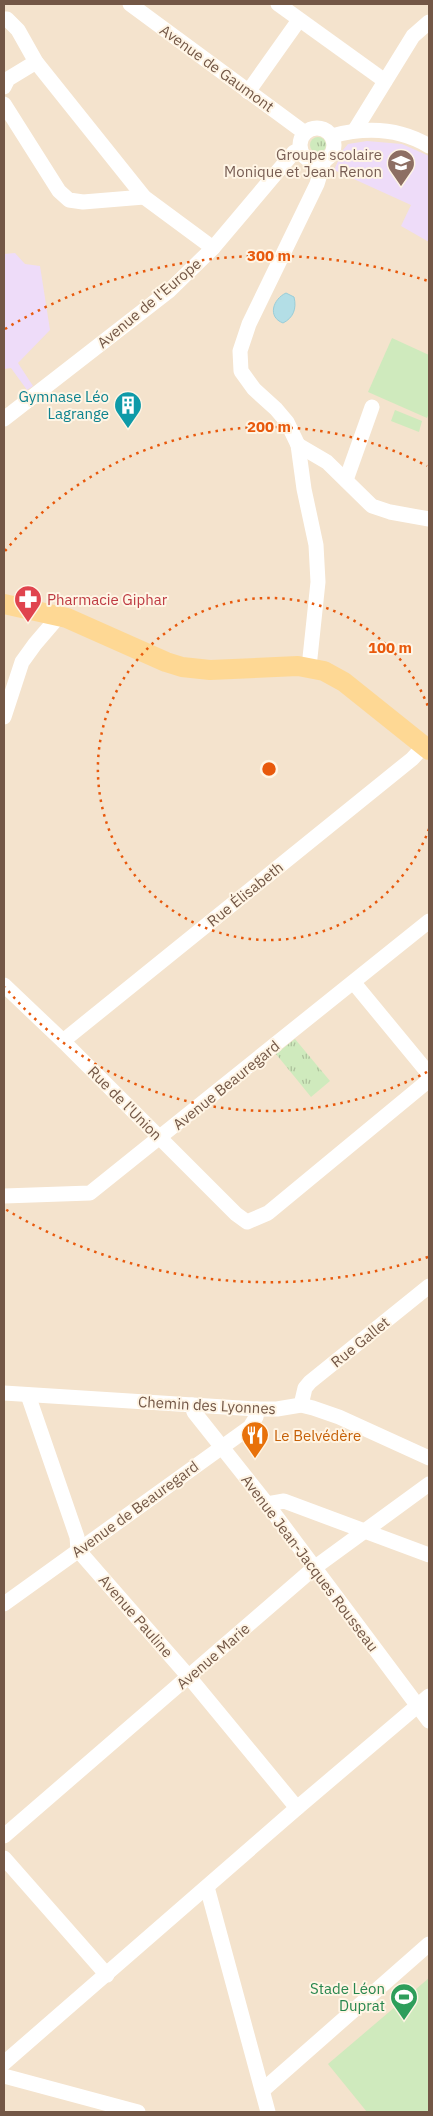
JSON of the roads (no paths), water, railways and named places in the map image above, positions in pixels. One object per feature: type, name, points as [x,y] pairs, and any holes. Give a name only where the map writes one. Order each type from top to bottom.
[{"type":"main road","points":[[4,604],[59,616],[182,667],[230,671],[288,666],[309,667],[324,671],[344,682],[427,748]]},
{"type":"street","name":"Avenue de Gaumont","points":[[130,4],[248,92],[294,123],[305,133]]},
{"type":"street","points":[[278,4],[385,81]]},
{"type":"street","points":[[5,19],[18,30],[36,62],[144,197],[213,248]]},
{"type":"street","points":[[248,92],[299,20]]},
{"type":"street","points":[[355,130],[413,36],[429,22]]},
{"type":"street","points":[[4,87],[8,79],[36,62]]},
{"type":"street","points":[[4,104],[59,191],[69,200],[83,202],[144,197]]},
{"type":"street","points":[[309,667],[318,582],[316,545],[304,489],[298,445],[287,422],[246,380],[241,371],[240,358],[242,344],[249,324],[317,184],[324,161],[334,150],[332,136],[324,129],[314,128],[305,133],[300,141],[300,150],[312,162],[324,161]]},
{"type":"street","points":[[332,136],[355,130],[396,133],[429,146]]},
{"type":"street","name":"Avenue de l'Europe","points":[[4,419],[170,290],[213,248],[294,152],[300,150]]},
{"type":"street","points":[[346,480],[372,407]]},
{"type":"street","points":[[298,445],[327,462],[376,508],[429,519]]},
{"type":"street","points":[[4,717],[22,662],[59,616]]},
{"type":"street","name":"Rue Élisabeth","points":[[64,1041],[427,748]]},
{"type":"street","name":"Avenue Beauregard","points":[[4,1196],[90,1193],[429,921]]},
{"type":"street","points":[[354,983],[429,1074]]},
{"type":"street","name":"Rue de l'Union","points":[[4,985],[64,1041],[247,1222],[268,1212],[429,1080]]},
{"type":"street","name":"Rue Gallet","points":[[301,1405],[305,1388],[310,1382],[429,1286]]},
{"type":"street","name":"Chemin des Lyonnes","points":[[4,1393],[257,1409],[277,1409],[301,1405],[339,1417],[429,1458]]},
{"type":"street","name":"Avenue Pauline","points":[[28,1395],[77,1537],[78,1550],[189,1677],[298,1808]]},
{"type":"street","name":"Avenue Jean-Jacques Rousseau","points":[[195,1405],[194,1412],[267,1504],[314,1568],[423,1701],[429,1722]]},
{"type":"street","name":"Avenue de Beauregard","points":[[4,1604],[253,1424],[257,1409]]},
{"type":"street","name":"Avenue Marie","points":[[4,1836],[314,1568],[429,1484]]},
{"type":"street","points":[[267,1504],[284,1501],[429,1555]]},
{"type":"street","points":[[4,2064],[423,1701]]},
{"type":"street","points":[[4,1858],[107,1975]]},
{"type":"street","points":[[207,1887],[268,2112]]},
{"type":"street","points":[[263,2090],[429,1944]]},
{"type":"street","points":[[4,2076],[138,2112]]},
{"type":"water","points":[[286,293],[294,297],[295,305],[292,316],[283,323],[275,317],[273,312],[278,299]]},
{"type":"place","name":"Groupe scolaire Monique et Jean Renon","points":[[401,187]]},
{"type":"place","name":"Gymnase Léo Lagrange","points":[[128,429]]},
{"type":"place","name":"Pharmacie Giphar","points":[[28,623]]},
{"type":"place","name":"Le Belvédère","points":[[255,1459]]},
{"type":"place","name":"Stade Léon Duprat","points":[[404,2021]]}]
